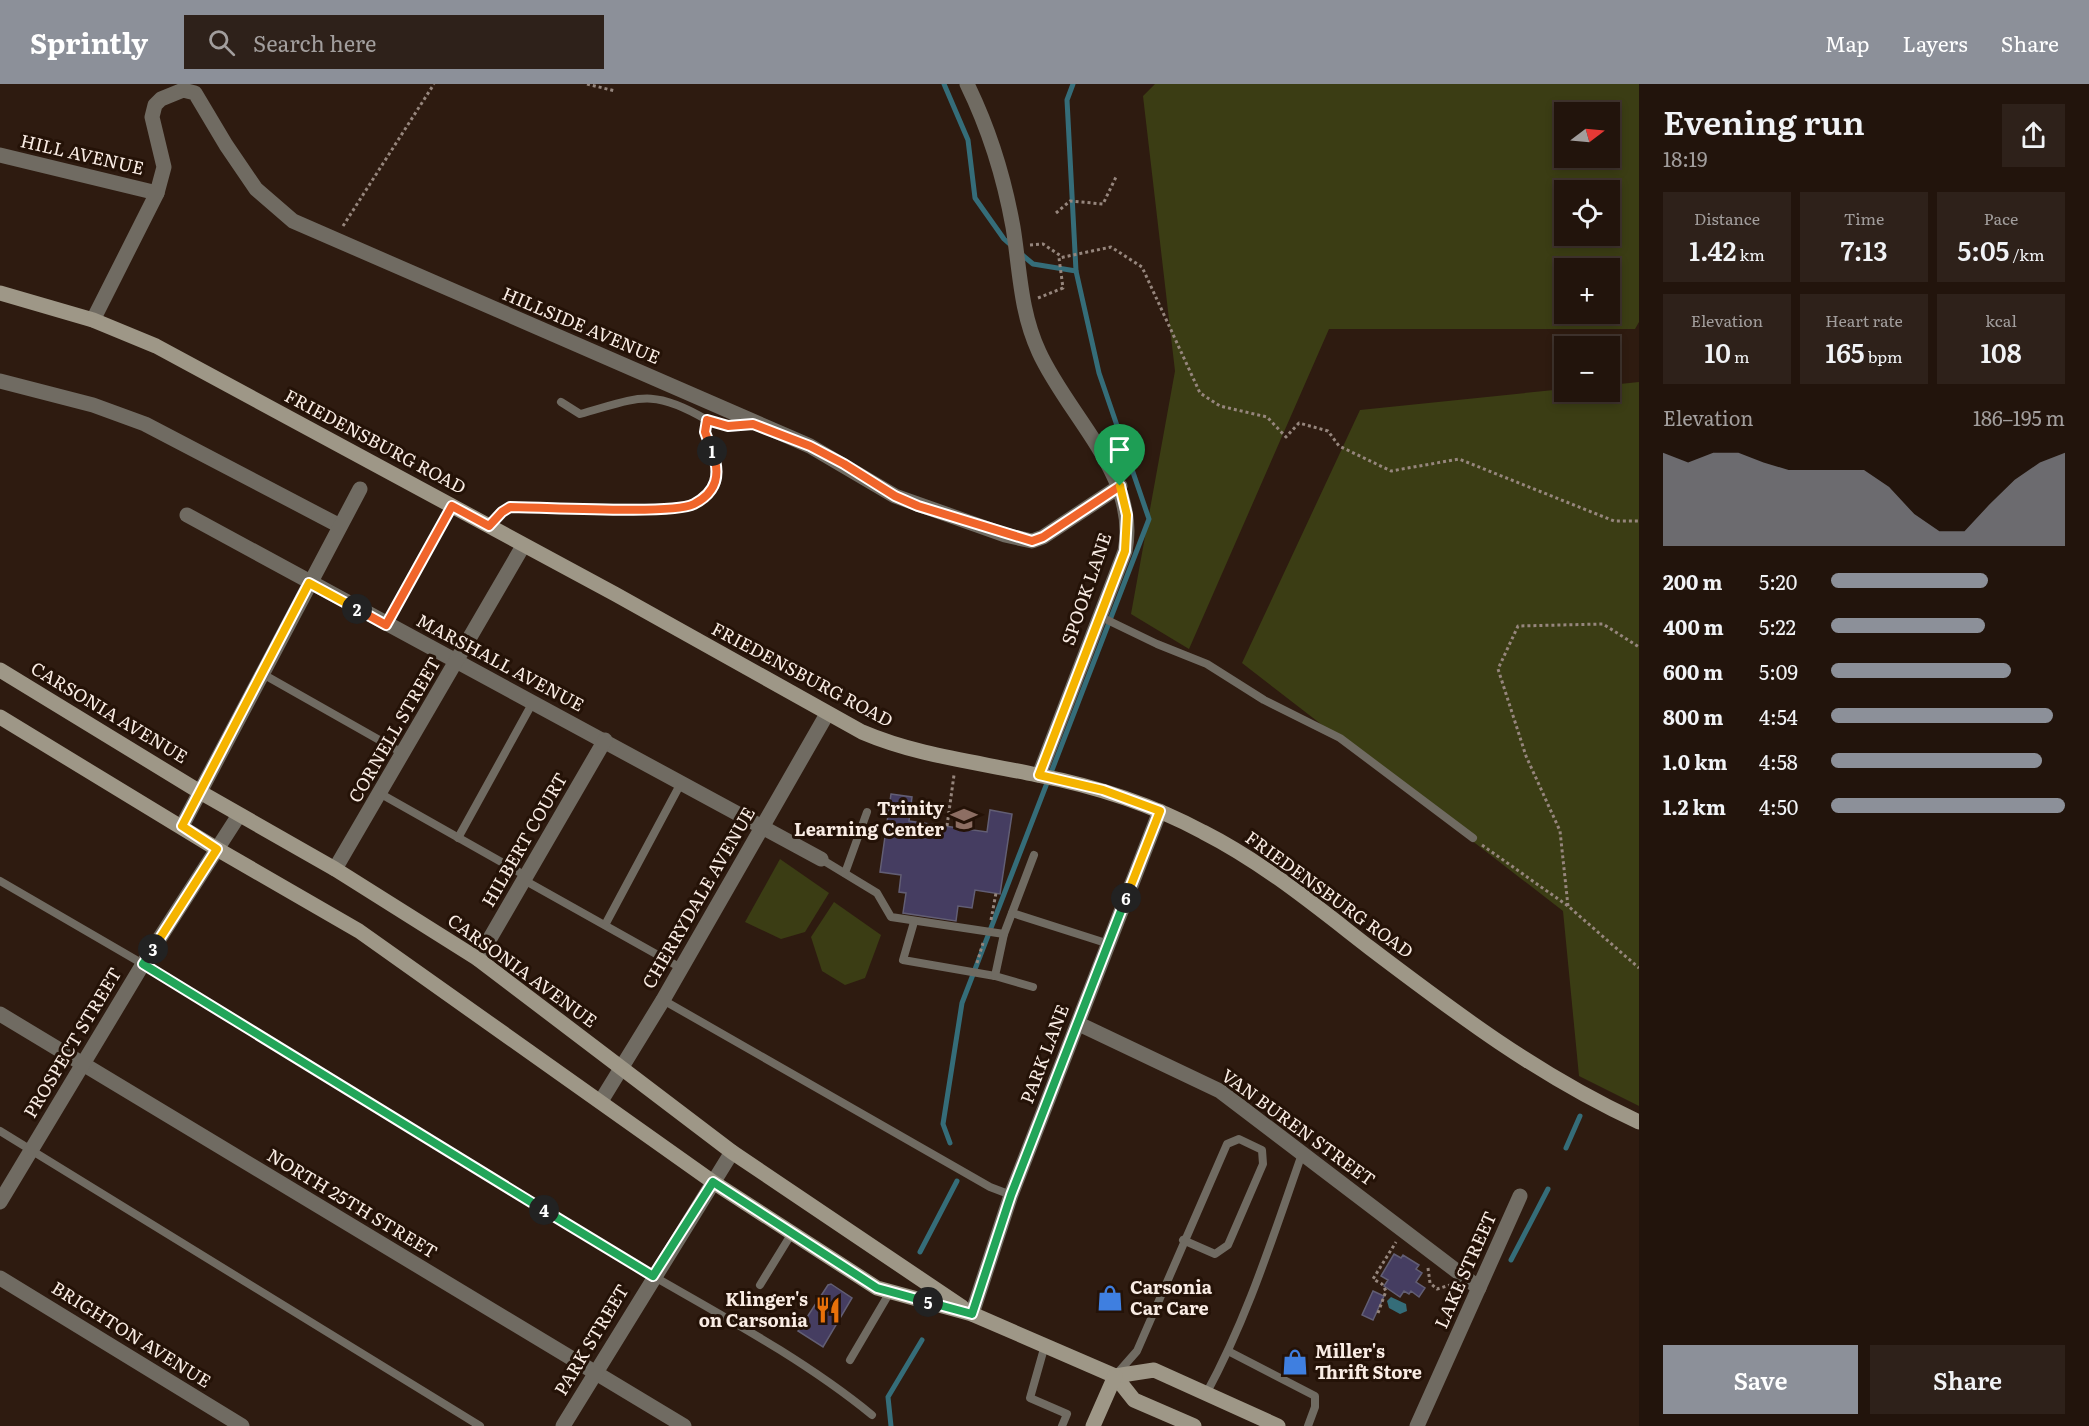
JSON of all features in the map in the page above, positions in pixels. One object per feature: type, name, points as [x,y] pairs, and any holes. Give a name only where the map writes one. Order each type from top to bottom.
[{"type":"street","name":"SPOOK LANE","points":[[967,84],[988,132],[1003,180],[1023,304],[1045,365],[1120,486],[1127,515],[1128,537],[1119,567],[1039,775]]},
{"type":"street","name":"HILLSIDE AVENUE","points":[[157,193],[164,167],[152,117],[155,105],[161,99],[183,90],[189,91],[195,93],[205,106],[240,168],[268,202],[293,221],[753,424],[810,446],[895,496],[918,506],[1032,541],[1043,537],[1120,486]]},
{"type":"street","name":"HILL AVENUE","points":[[0,155],[157,193],[93,320]]},
{"type":"street","name":"FRIEDENSBURG ROAD","points":[[0,293],[93,320],[156,346],[489,526],[827,714],[891,744],[1103,790],[1160,811],[1213,837],[1272,874],[1496,1043],[1560,1082],[1639,1122]]},
{"type":"street","points":[[0,381],[83,402],[145,424],[340,526]]},
{"type":"street","points":[[182,826],[360,489]]},
{"type":"street","name":"MARSHALL AVENUE","points":[[187,515],[456,663],[763,825],[821,859]]},
{"type":"street","name":"CORNELL STREET","points":[[335,869],[381,794],[524,546]]},
{"type":"street","name":"CARSONIA AVENUE","points":[[0,670],[200,792],[335,869],[478,959],[732,1152],[972,1314]]},
{"type":"street","name":"CHERRYDALE AVENUE","points":[[601,1101],[663,1000],[827,714]]},
{"type":"street","name":"CARSONIA AVENUE","points":[[0,717],[217,849],[359,931],[713,1182],[877,1288],[972,1314],[1115,1376],[1134,1400],[1194,1426]]},
{"type":"street","name":"HILBERT COURT","points":[[478,959],[605,740]]},
{"type":"street","name":"PARK LANE","points":[[972,1314],[1011,1195],[1160,811]]},
{"type":"street","name":"PROSPECT STREET","points":[[0,1202],[143,964],[239,815]]},
{"type":"street","name":"NORTH 25TH STREET","points":[[0,1014],[684,1426]]},
{"type":"street","name":"VAN BUREN STREET","points":[[1078,1024],[1220,1091],[1479,1288]]},
{"type":"street","name":"PARK STREET","points":[[563,1426],[653,1276],[732,1152]]},
{"type":"street","name":"LAKE STREET","points":[[1417,1426],[1520,1196]]},
{"type":"street","name":"BRIGHTON AVENUE","points":[[0,1278],[242,1426]]},
{"type":"street","points":[[1093,1426],[1115,1376],[1154,1370],[1278,1426]]},
{"type":"lane","points":[[561,402],[580,414],[638,397],[652,397],[707,420],[728,426],[753,424]]},
{"type":"lane","points":[[489,526],[510,507],[680,508],[693,504],[707,495],[717,482],[718,467],[705,432],[707,420]]},
{"type":"lane","points":[[1100,616],[1157,644],[1207,664],[1264,700],[1340,738],[1473,838]]},
{"type":"lane","points":[[261,673],[404,754]]},
{"type":"lane","points":[[458,838],[533,702]]},
{"type":"lane","points":[[605,925],[681,783]]},
{"type":"lane","points":[[381,794],[681,968]]},
{"type":"lane","points":[[845,873],[867,812]]},
{"type":"lane","points":[[995,976],[1004,934],[1034,855]]},
{"type":"lane","points":[[821,859],[877,893],[891,917],[1004,934]]},
{"type":"lane","points":[[0,881],[143,964],[653,1276],[745,1329],[846,1394],[872,1415]]},
{"type":"lane","points":[[1012,913],[1109,944]]},
{"type":"lane","points":[[914,922],[903,960],[995,976],[1033,987]]},
{"type":"lane","points":[[663,1000],[990,1187],[1011,1195]]},
{"type":"lane","points":[[0,1131],[480,1426]]},
{"type":"lane","points":[[1115,1376],[1137,1352],[1164,1293],[1183,1240],[1227,1144],[1239,1139],[1262,1150],[1263,1164],[1228,1245],[1215,1254],[1183,1240]]},
{"type":"lane","points":[[1206,1394],[1228,1352],[1260,1279],[1302,1154]]},
{"type":"lane","points":[[760,1285],[792,1233]]},
{"type":"lane","points":[[850,1360],[890,1292]]},
{"type":"lane","points":[[1045,1346],[1030,1398],[1067,1414],[1062,1426]]},
{"type":"lane","points":[[1228,1352],[1315,1396],[1315,1407],[1308,1426]]},
{"type":"path","points":[[332,239],[350,218],[434,84]]},
{"type":"path","points":[[587,84],[615,91]]},
{"type":"path","points":[[1056,213],[1070,201],[1103,204],[1116,177]]},
{"type":"path","points":[[1023,304],[1063,288],[1059,258],[1111,247],[1142,267],[1200,393],[1220,406],[1267,417],[1286,437],[1299,423],[1328,431],[1339,446],[1391,471],[1458,459],[1614,521],[1639,521]]},
{"type":"path","points":[[386,625],[452,506]]},
{"type":"path","points":[[1568,906],[1560,831],[1526,756],[1498,669],[1518,626],[1603,624],[1639,647]]},
{"type":"path","points":[[947,826],[956,759]]},
{"type":"path","points":[[1473,838],[1568,906],[1639,968]]},
{"type":"path","points":[[989,926],[996,893]]},
{"type":"path","points":[[966,961],[976,963],[986,935]]},
{"type":"path","points":[[1378,1313],[1386,1291],[1382,1284],[1373,1279],[1396,1242],[1403,1247]]},
{"type":"path","points":[[1428,1264],[1430,1283],[1437,1289],[1452,1284],[1455,1291]]},
{"type":"green space","points":[[1155,84],[1639,84],[1639,322],[1635,329],[1329,329],[1189,649],[1131,614],[1175,371],[1143,96]]},
{"type":"green space","points":[[1639,382],[1639,1106],[1579,1076],[1563,911],[1242,663],[1360,410],[1554,390],[1554,402],[1620,402],[1620,384]]},
{"type":"green space","points":[[780,859],[829,893],[805,932],[781,939],[745,922]]},
{"type":"green space","points":[[834,902],[881,935],[865,978],[845,985],[822,971],[811,937]]},
{"type":"water","points":[[1391,1297],[1406,1304],[1407,1311],[1400,1314],[1389,1308],[1387,1301]]},
{"type":"building","points":[[891,794],[912,797],[909,821],[987,832],[990,810],[1012,814],[1000,894],[975,890],[972,908],[958,906],[956,921],[903,913],[906,893],[899,892],[901,875],[880,872]]},
{"type":"building","points":[[1394,1254],[1401,1258],[1403,1255],[1419,1265],[1416,1269],[1422,1273],[1416,1282],[1425,1288],[1419,1297],[1411,1291],[1409,1294],[1404,1291],[1400,1297],[1384,1286],[1388,1280],[1381,1276]]},
{"type":"building","name":"Klinger's on Carsonia","points":[[831,1284],[852,1298],[823,1347],[798,1331],[828,1285]]},
{"type":"building","points":[[1373,1291],[1384,1296],[1373,1320],[1362,1315]]},
{"type":"waterway","points":[[944,84],[968,140],[975,198],[1004,239],[1013,247]]},
{"type":"waterway","points":[[1073,84],[1067,100],[1076,271]]},
{"type":"waterway","points":[[950,1143],[943,1124],[962,1003],[1149,519],[1099,373],[1076,271],[1033,264],[1020,253]]},
{"type":"waterway","points":[[1566,1148],[1580,1116]]},
{"type":"waterway","points":[[920,1252],[957,1181]]},
{"type":"waterway","points":[[1511,1260],[1548,1189]]},
{"type":"waterway","points":[[891,1426],[888,1397],[922,1340]]},
{"type":"place","name":"Trinity Learning Center","points":[[964,819]]},
{"type":"place","name":"Carsonia Car Care","points":[[1110,1298]]},
{"type":"place","name":"Klinger's on Carsonia","points":[[828,1310]]},
{"type":"place","name":"Miller's Thrift Store","points":[[1295,1362]]},
{"type":"route","points":[[707,420],[728,426],[753,424],[810,446],[895,496],[918,506],[1005,535],[1032,541],[1043,537],[1120,486],[1127,515],[1128,537],[1125,551],[1039,775],[1103,790],[1160,811],[1011,1195],[972,1314],[877,1288],[713,1182],[653,1276],[143,964],[217,849],[182,826],[309,583],[386,625],[452,506],[489,526],[510,507],[680,508],[693,504],[707,495],[717,482],[718,467],[705,432],[707,420]]}]
